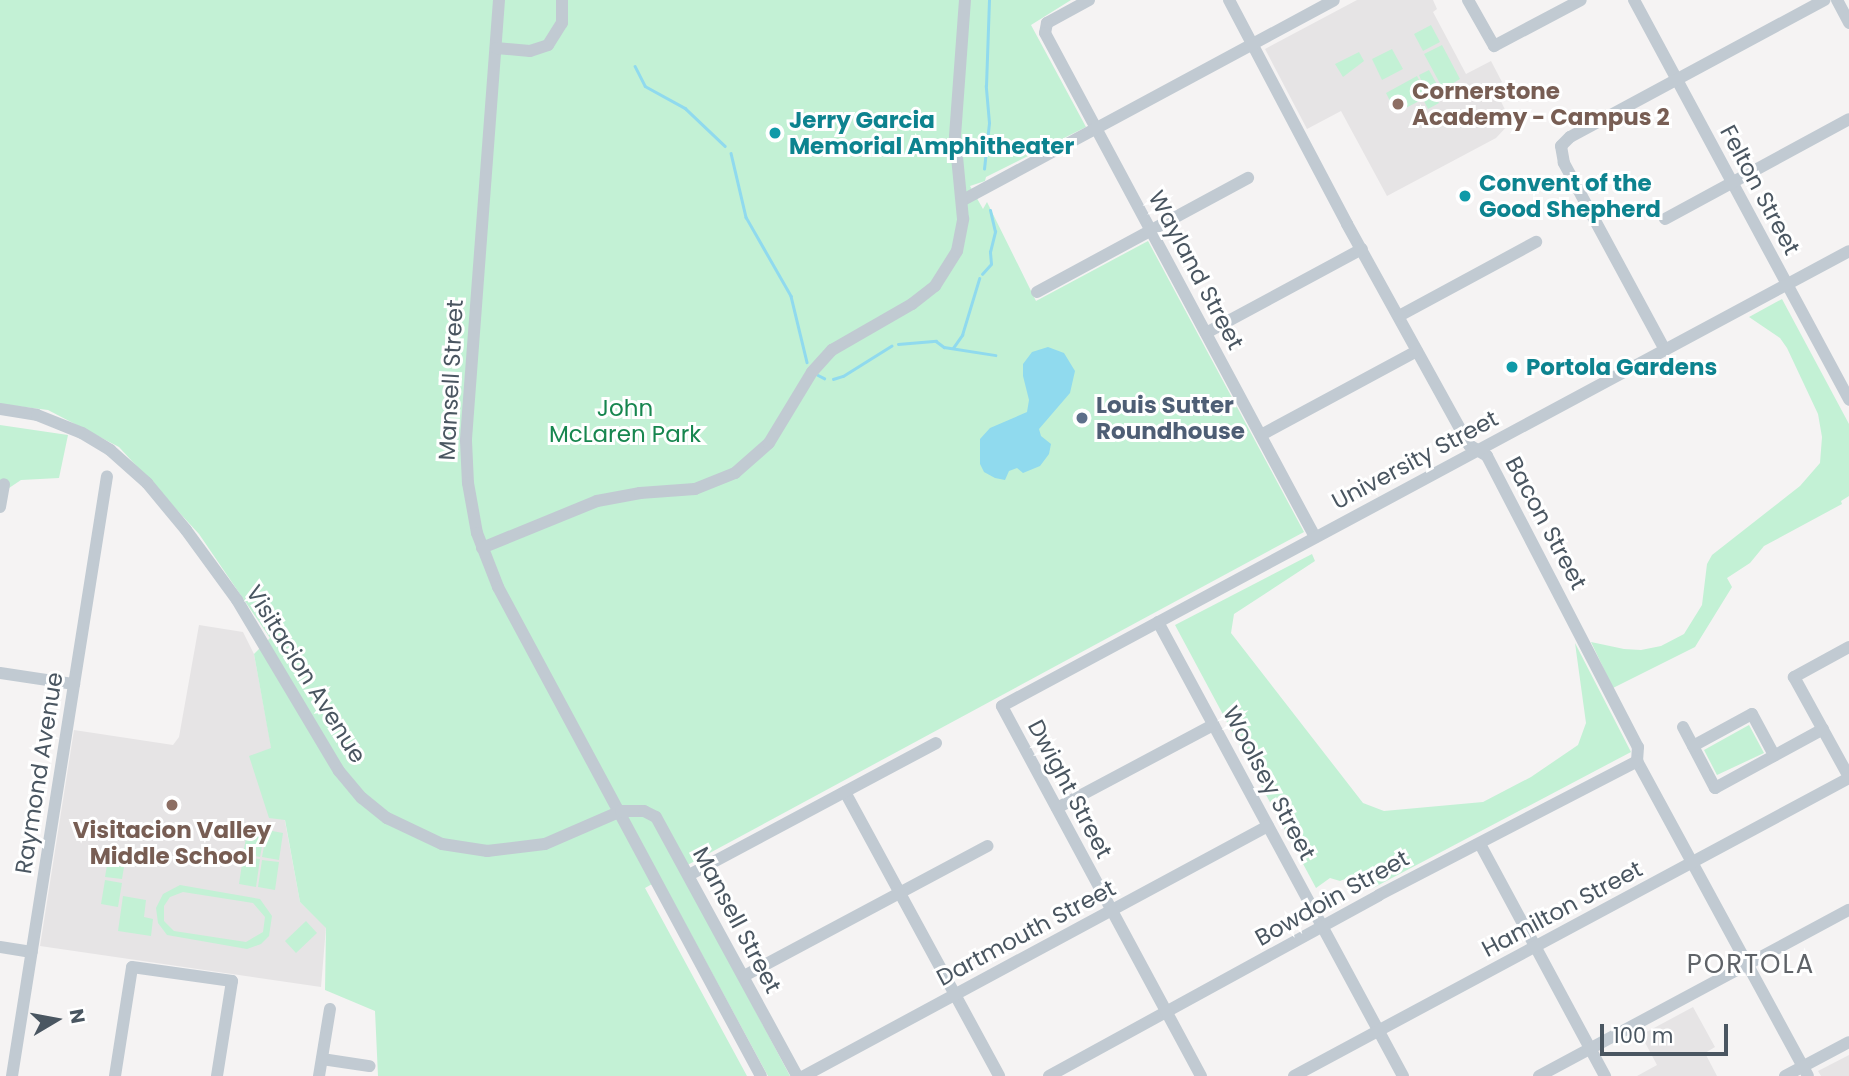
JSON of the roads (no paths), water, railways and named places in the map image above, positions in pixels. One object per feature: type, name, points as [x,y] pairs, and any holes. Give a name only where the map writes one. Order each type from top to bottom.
[{"type":"street","name":"Mansell Street","points":[[499,0],[466,442],[468,483],[482,548],[498,587],[621,811],[761,1076]]},
{"type":"street","points":[[496,48],[530,51],[548,45],[562,23],[562,0]]},
{"type":"street","points":[[482,548],[597,501],[640,493],[695,489],[723,480],[748,464],[778,432],[812,372],[832,350],[912,304],[943,276],[961,236],[963,200],[955,136],[965,0]]},
{"type":"street","name":"Wayland Street","points":[[1089,0],[1047,23],[1045,33],[1315,537]]},
{"type":"street","name":"Bacon Street","points":[[1229,0],[1469,445],[1487,456],[1638,747],[1637,761],[1805,1071]]},
{"type":"street","points":[[963,200],[1334,0]]},
{"type":"street","points":[[1468,0],[1494,46],[1581,0]]},
{"type":"street","name":"Felton Street","points":[[1634,0],[1786,285],[1846,385],[1849,400]]},
{"type":"street","points":[[1665,350],[1564,163],[1561,146],[1570,137],[1824,0]]},
{"type":"street","points":[[1837,0],[1849,23]]},
{"type":"street","points":[[1665,219],[1849,119]]},
{"type":"street","points":[[1037,292],[1248,178]]},
{"type":"street","points":[[1399,316],[1536,242]]},
{"type":"street","points":[[1206,333],[1362,249]]},
{"type":"street","name":"University Street","points":[[1002,706],[1849,251]]},
{"type":"street","points":[[1261,435],[1417,351]]},
{"type":"street","name":"Visitacion Avenue","points":[[0,409],[37,415],[82,433],[110,450],[147,483],[186,530],[237,600],[339,771],[362,798],[387,818],[442,844],[472,850],[502,851],[560,840],[621,811]]},
{"type":"street","name":"Raymond Avenue","points":[[12,1076],[107,477]]},
{"type":"street","points":[[0,507],[4,484]]},
{"type":"street","name":"Woolsey Street","points":[[1158,622],[1403,1076]]},
{"type":"street","points":[[1849,647],[1794,677],[1849,778]]},
{"type":"street","points":[[0,673],[74,684]]},
{"type":"street","name":"Dwight Street","points":[[1002,706],[1201,1076]]},
{"type":"street","points":[[1693,746],[1752,715],[1774,755]]},
{"type":"street","points":[[1058,808],[1213,725]]},
{"type":"street","points":[[1683,727],[1715,788],[1823,729]]},
{"type":"street","points":[[689,874],[936,743]]},
{"type":"street","name":"Bowdoin Street","points":[[1049,1076],[1380,895],[1637,761]]},
{"type":"street","name":"Hamilton Street","points":[[1294,1076],[1849,778]]},
{"type":"street","points":[[845,792],[999,1076]]},
{"type":"street","name":"Mansell Street","points":[[621,811],[645,811],[656,817],[797,1076]]},
{"type":"street","name":"Dartmouth Street","points":[[804,1076],[1268,826]]},
{"type":"street","points":[[1480,844],[1605,1076]]},
{"type":"street","points":[[744,976],[987,846]]},
{"type":"street","points":[[1539,1076],[1849,910]]},
{"type":"street","points":[[0,947],[32,952]]},
{"type":"street","points":[[115,1076],[132,967],[232,981],[217,1076]]},
{"type":"street","points":[[319,1076],[330,1009]]},
{"type":"street","points":[[1785,1076],[1805,1071],[1849,1042]]},
{"type":"street","points":[[322,1059],[369,1066]]},
{"type":"water","points":[[1048,347],[1064,353],[1075,371],[1070,393],[1039,429],[1041,436],[1051,444],[1049,454],[1040,466],[1023,473],[1017,468],[1009,471],[1005,480],[995,478],[984,472],[980,464],[980,439],[990,428],[1027,412],[1029,400],[1023,364],[1032,352]]},
{"type":"waterway","points":[[984,169],[989,123],[986,86],[989,0]]},
{"type":"waterway","points":[[635,66],[645,86],[685,108],[725,146]]},
{"type":"waterway","points":[[731,153],[746,217],[791,296],[807,362]]},
{"type":"waterway","points":[[982,274],[991,264],[990,252],[995,232],[990,211]]},
{"type":"waterway","points":[[953,348],[962,335],[979,279]]},
{"type":"waterway","points":[[898,344],[936,341],[944,347],[995,355]]},
{"type":"waterway","points":[[833,379],[843,376],[891,346]]},
{"type":"waterway","points":[[818,375],[824,378]]},
{"type":"place","name":"Cornerstone Academy - Campus 2","points":[[1398,104]]},
{"type":"place","name":"Jerry Garcia Memorial Amphitheater","points":[[775,133]]},
{"type":"place","name":"Convent of the Good Shepherd","points":[[1465,196]]},
{"type":"place","name":"Portola Gardens","points":[[1512,367]]},
{"type":"place","name":"Louis Sutter Roundhouse","points":[[1082,418]]},
{"type":"place","name":"Visitacion Valley Middle School","points":[[172,805]]},
{"type":"district","name":"PORTOLA","points":[[1751,965]]},
{"type":"park label","name":"John McLaren Park","points":[[625,421]]}]
